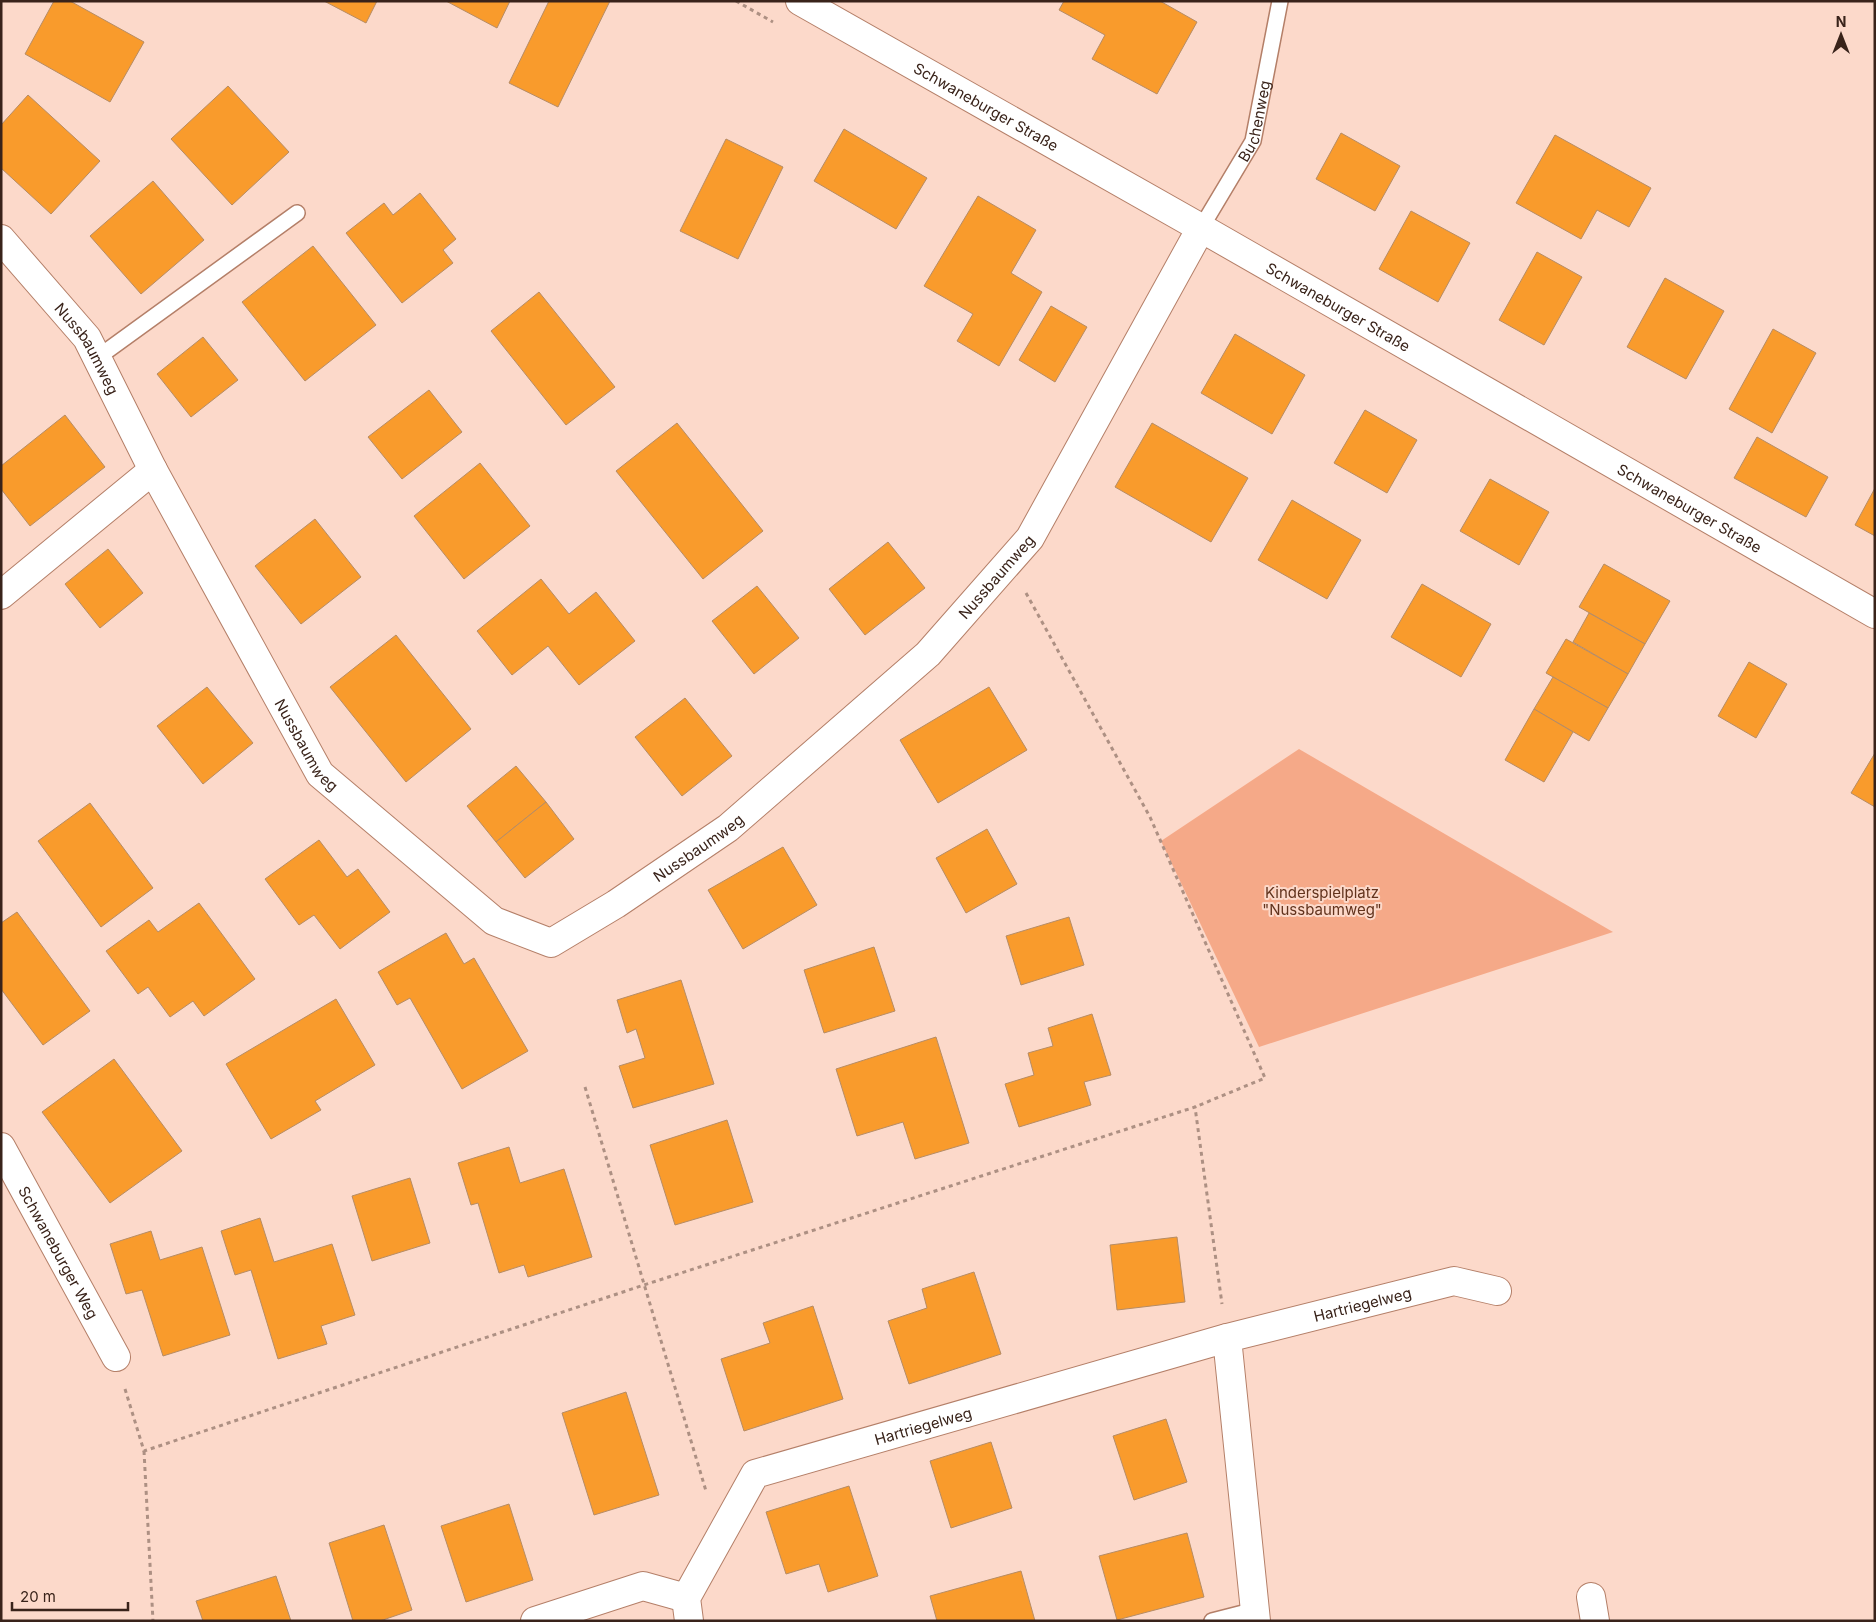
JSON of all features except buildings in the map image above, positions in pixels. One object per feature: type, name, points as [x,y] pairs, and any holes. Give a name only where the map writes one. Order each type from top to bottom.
[{"type":"street","name":"Schwaneburger Straße","points":[[800,1],[1875,614]]},
{"type":"street","name":"Nussbaumweg","points":[[1,238],[87,338],[153,470],[320,774],[494,921],[551,943],[616,904],[728,828],[928,654],[1030,538],[1201,228]]},
{"type":"street","points":[[1,595],[153,470]]},
{"type":"street","name":"Schwaneburger Weg","points":[[1,1146],[116,1357]]},
{"type":"street","name":"Hartriegelweg","points":[[535,1621],[644,1586],[688,1609],[720,1537],[755,1474],[1227,1338],[1454,1281],[1497,1292]]},
{"type":"street","points":[[1227,1338],[1256,1616]]},
{"type":"lane","name":"Buchenweg","points":[[1201,228],[1253,141],[1280,1]]},
{"type":"lane","points":[[97,358],[297,213]]},
{"type":"lane","points":[[1212,1621],[1256,1616]]},
{"type":"path","points":[[144,1451],[644,1285],[1195,1107],[1265,1078],[1150,816],[1008,562]]},
{"type":"path","points":[[585,1087],[720,1537]]},
{"type":"path","points":[[1195,1107],[1227,1338]]},
{"type":"path","points":[[116,1357],[144,1451],[153,1621]]},
{"type":"green space","name":"Kinderspielplatz \"Nussbaumweg\"","points":[[1299,749],[1613,932],[1259,1047],[1161,841]]}]
